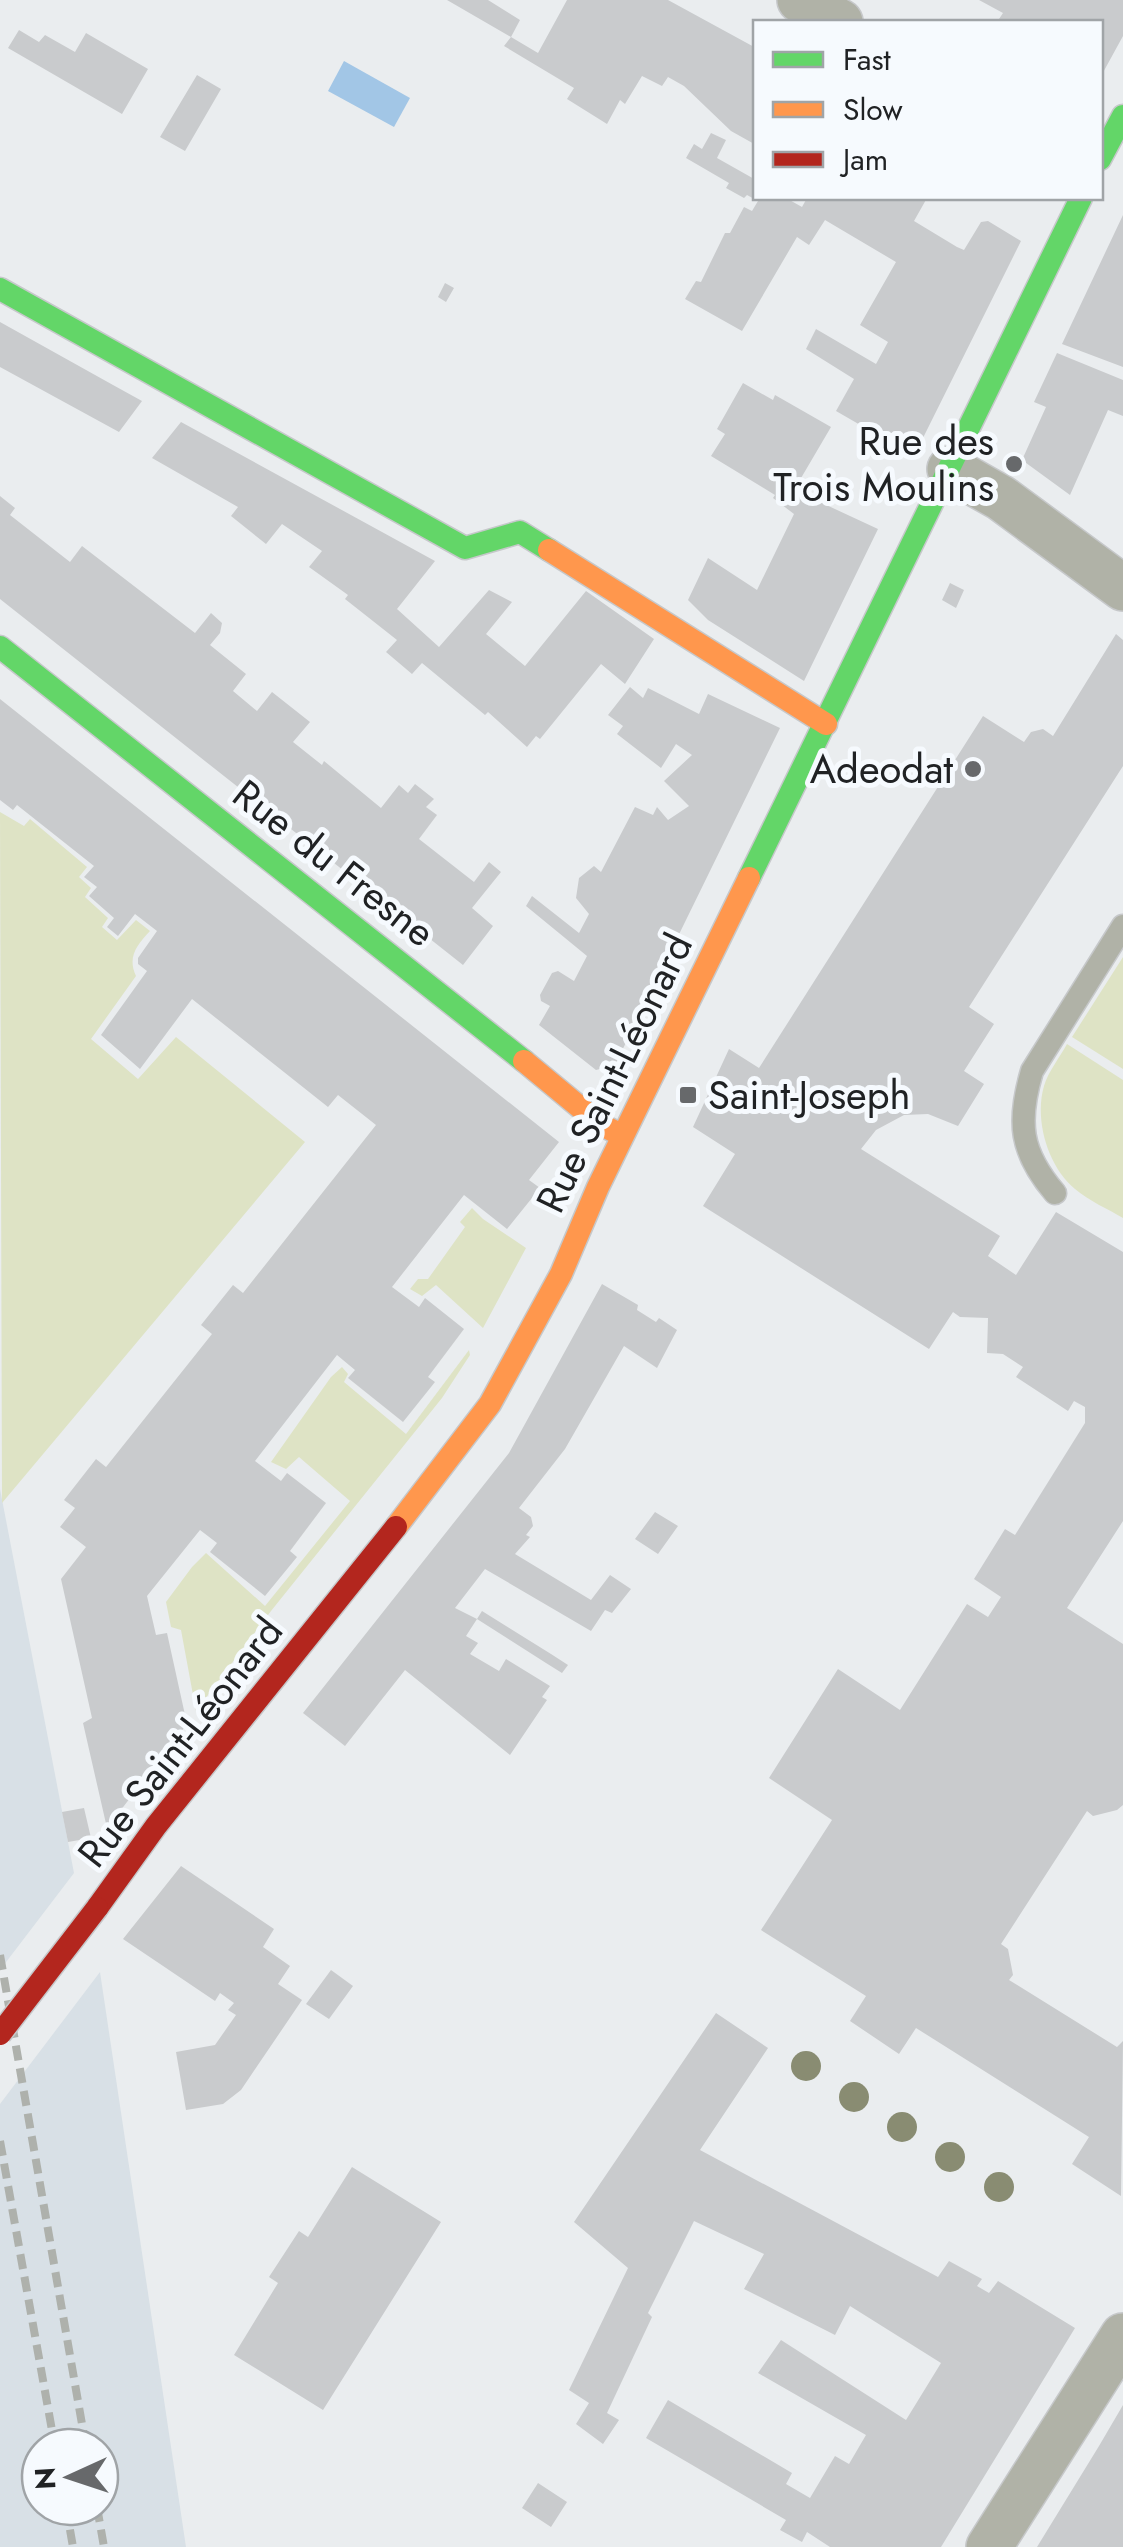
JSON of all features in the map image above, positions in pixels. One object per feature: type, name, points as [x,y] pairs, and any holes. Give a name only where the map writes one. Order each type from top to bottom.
[{"type":"street","points":[[800,0],[836,20]]},
{"type":"street","points":[[1103,153],[1123,116]]},
{"type":"street","name":"Rue Saint-Léonard","points":[[0,2034],[156,1826],[352,1586],[490,1404],[561,1274],[623,1136],[1080,200]]},
{"type":"street","points":[[0,289],[465,548],[520,532],[826,724]]},
{"type":"street","points":[[950,469],[1001,498],[1123,588]]},
{"type":"street","name":"Rue du Fresne","points":[[0,647],[600,1124],[623,1136]]},
{"type":"street","points":[[989,2547],[1123,2336]]},
{"type":"lane","points":[[1054,1193],[1038,1174],[1028,1151],[1022,1126],[1024,1098],[1032,1072],[1123,926]]},
{"type":"shaded area","points":[[0,1489],[74,1873],[0,1970]]},
{"type":"shaded area","points":[[100,1972],[186,2547],[0,2547],[0,2104]]},
{"type":"green space","points":[[0,812],[24,826],[30,819],[87,867],[79,877],[91,888],[85,897],[108,918],[102,927],[117,940],[136,920],[150,931],[135,952],[136,976],[91,1039],[138,1079],[176,1037],[305,1142],[2,1503]]},
{"type":"green space","points":[[1123,957],[1123,1069],[1072,1037]]},
{"type":"green space","points":[[1067,1044],[1123,1080],[1123,1218],[1075,1189],[1057,1168],[1046,1142],[1041,1099],[1051,1070]]},
{"type":"green space","points":[[472,1208],[526,1248],[483,1328],[436,1285],[422,1296],[410,1289],[418,1279],[428,1279],[465,1227],[460,1222]]},
{"type":"green space","points":[[469,1350],[470,1355],[442,1398],[196,1711],[181,1630],[171,1627],[166,1602],[206,1553],[265,1606],[350,1501],[299,1457],[286,1469],[271,1462],[331,1377],[342,1367],[348,1374],[344,1382],[406,1434]]},
{"type":"water","points":[[344,61],[410,98],[394,127],[328,91]]},
{"type":"building","points":[[447,0],[488,0],[520,20],[511,37]]},
{"type":"building","points":[[567,0],[668,0],[753,46],[753,143],[731,131],[684,86],[668,77],[662,86],[642,76],[625,104],[620,100],[607,124],[567,99],[574,88],[504,46],[511,37],[538,53]]},
{"type":"building","points":[[979,0],[1123,0],[1123,36],[1103,73],[1103,20],[998,20],[1003,13]]},
{"type":"building","points":[[19,30],[39,42],[45,35],[75,52],[86,33],[148,69],[122,114],[8,48]]},
{"type":"building","points":[[197,75],[221,89],[185,151],[160,137]]},
{"type":"building","points":[[711,133],[726,140],[717,158],[753,178],[753,198],[726,188],[729,183],[686,158],[694,144],[702,149]]},
{"type":"building","points":[[790,200],[802,207],[806,200],[926,200],[914,221],[957,247],[964,250],[981,222],[988,221],[1021,241],[914,456],[836,411],[854,379],[806,349],[816,329],[876,364],[888,342],[860,325],[896,262],[825,220],[809,245],[797,237],[742,331],[685,299],[696,281],[701,282],[725,233],[730,233],[744,207],[752,211],[758,201]]},
{"type":"building","points":[[1123,215],[1123,367],[1062,344]]},
{"type":"building","points":[[445,283],[454,288],[446,302],[438,297]]},
{"type":"building","points":[[0,322],[142,401],[119,432],[0,367]]},
{"type":"building","points":[[1057,353],[1123,380],[1123,416],[1108,410],[1070,495],[1022,460],[1046,407],[1034,402]]},
{"type":"building","points":[[743,383],[773,400],[775,395],[831,427],[794,490],[878,529],[804,681],[708,620],[688,600],[708,558],[757,590],[794,514],[773,498],[775,495],[711,456],[725,434],[717,429]]},
{"type":"building","points":[[181,422],[435,561],[397,609],[439,647],[489,590],[512,602],[486,634],[525,666],[586,591],[654,639],[625,684],[601,664],[540,739],[536,736],[527,747],[422,663],[412,674],[386,652],[397,640],[345,599],[348,595],[309,567],[322,551],[282,524],[266,544],[231,516],[238,507],[152,458]]},
{"type":"building","points":[[0,496],[15,508],[10,515],[70,562],[82,546],[195,633],[211,613],[222,623],[220,633],[210,645],[246,674],[233,691],[257,711],[272,692],[310,722],[293,742],[322,765],[324,761],[381,808],[399,785],[408,793],[415,784],[434,799],[426,807],[437,815],[419,839],[474,882],[489,862],[501,872],[472,908],[493,926],[463,965],[0,599]]},
{"type":"building","points":[[950,583],[964,590],[956,608],[942,600]]},
{"type":"building","points":[[1116,634],[1123,640],[1123,766],[969,1007],[994,1024],[964,1071],[984,1084],[958,1126],[928,1114],[904,1115],[876,1130],[861,1149],[1000,1236],[988,1256],[1016,1275],[1056,1212],[1123,1252],[1123,1521],[1067,1608],[1123,1644],[1123,1805],[1093,1816],[1087,1811],[1001,1944],[1008,1949],[1013,1975],[1009,1980],[1117,2047],[1123,2041],[1121,2196],[1072,2164],[1089,2137],[916,2028],[899,2054],[850,2021],[866,1996],[761,1930],[832,1820],[769,1778],[838,1669],[900,1710],[967,1604],[988,1617],[1001,1597],[974,1579],[1005,1529],[1015,1535],[1085,1423],[1085,1407],[1074,1401],[1068,1411],[1016,1377],[1023,1367],[1003,1354],[987,1353],[988,1318],[960,1317],[953,1312],[929,1349],[703,1206],[735,1154],[693,1127],[729,1049],[759,1068],[983,716],[1024,742],[1031,732],[1043,729],[1053,736]]},
{"type":"building","points":[[630,687],[643,698],[648,688],[699,714],[708,694],[780,728],[615,1065],[596,1070],[539,1025],[550,1006],[541,1001],[540,995],[552,973],[558,971],[574,981],[587,956],[526,906],[532,896],[579,933],[589,914],[576,898],[579,878],[594,866],[601,872],[635,807],[653,815],[657,807],[668,820],[689,806],[664,781],[692,755],[676,744],[661,768],[617,734],[623,726],[608,715]]},
{"type":"building","points":[[0,699],[559,1142],[529,1180],[540,1188],[507,1229],[464,1195],[392,1287],[419,1307],[425,1298],[464,1329],[428,1377],[435,1382],[403,1422],[348,1378],[355,1370],[337,1355],[255,1461],[281,1481],[287,1473],[326,1503],[290,1551],[297,1557],[265,1596],[210,1552],[217,1543],[200,1530],[147,1596],[156,1635],[167,1633],[187,1724],[107,1828],[83,1723],[92,1718],[61,1579],[86,1547],[60,1527],[75,1508],[64,1500],[96,1459],[106,1467],[212,1334],[201,1325],[233,1285],[243,1293],[376,1125],[338,1095],[328,1107],[192,999],[140,1069],[101,1035],[147,971],[138,964],[138,958],[157,931],[135,914],[118,936],[107,927],[114,918],[89,896],[97,887],[84,877],[94,866],[17,805],[13,810],[0,800]]},
{"type":"building","points":[[602,1284],[638,1305],[637,1310],[656,1322],[659,1318],[677,1330],[657,1368],[624,1346],[565,1449],[519,1508],[531,1517],[533,1526],[526,1535],[530,1537],[515,1554],[591,1600],[610,1575],[631,1589],[612,1613],[605,1610],[591,1631],[485,1569],[455,1608],[477,1619],[466,1636],[478,1643],[470,1654],[499,1671],[506,1659],[550,1686],[542,1697],[547,1700],[510,1755],[405,1670],[345,1746],[303,1713],[509,1453]]},
{"type":"building","points":[[655,1512],[678,1526],[658,1554],[635,1539]]},
{"type":"building","points":[[482,1611],[568,1665],[562,1673],[546,1663],[477,1619]]},
{"type":"building","points":[[84,1808],[91,1838],[68,1842],[62,1812]]},
{"type":"building","points":[[181,1866],[274,1929],[263,1947],[290,1966],[278,1984],[302,2000],[241,2090],[223,2104],[186,2110],[176,2052],[215,2045],[236,2015],[228,2010],[234,2003],[220,1993],[215,2001],[123,1939]]},
{"type":"building","points":[[331,1970],[353,1986],[329,2019],[306,2004]]},
{"type":"building","points":[[716,2013],[768,2048],[700,2150],[938,2277],[949,2261],[982,2279],[977,2286],[989,2293],[998,2281],[1075,2328],[941,2547],[830,2547],[807,2532],[802,2542],[780,2530],[786,2520],[646,2438],[668,2400],[792,2473],[786,2484],[810,2498],[835,2456],[849,2464],[866,2435],[758,2373],[781,2340],[906,2420],[941,2363],[850,2306],[835,2335],[744,2289],[764,2254],[694,2221],[648,2313],[652,2317],[607,2413],[619,2420],[603,2444],[576,2424],[589,2403],[569,2390],[628,2268],[574,2222]]},
{"type":"building","points":[[352,2167],[441,2222],[323,2410],[234,2355],[278,2283],[269,2277],[299,2231],[308,2237]]},
{"type":"building","points":[[1123,2405],[1123,2547],[1037,2547],[1099,2446]]},
{"type":"building","points":[[538,2483],[567,2502],[551,2527],[522,2508]]},
{"type":"railway","points":[[0,1955],[83,2427]]},
{"type":"railway","points":[[0,2141],[51,2427]]},
{"type":"railway","points":[[70,2527],[73,2547]]},
{"type":"railway","points":[[100,2527],[104,2547]]},
{"type":"traffic: fast","points":[[1103,153],[1123,116]]},
{"type":"traffic: fast","points":[[749,878],[1080,200]]},
{"type":"traffic: fast","points":[[0,289],[465,548],[520,532],[549,550]]},
{"type":"traffic: fast","points":[[0,647],[524,1061]]},
{"type":"traffic: slow","points":[[549,550],[826,724]]},
{"type":"traffic: slow","points":[[396,1527],[490,1404],[561,1274],[598,1187],[749,878]]},
{"type":"traffic: slow","points":[[524,1061],[600,1124],[623,1136]]},
{"type":"traffic: jam","points":[[97,1908],[156,1826],[396,1527]]},
{"type":"traffic: jam","points":[[0,2034],[97,1908]]},
{"type":"place","name":"Rue des Trois Moulins","points":[[1014,464]]},
{"type":"place","name":"Adeodat","points":[[973,769]]},
{"type":"place","name":"Saint-Joseph","points":[[688,1095]]}]
